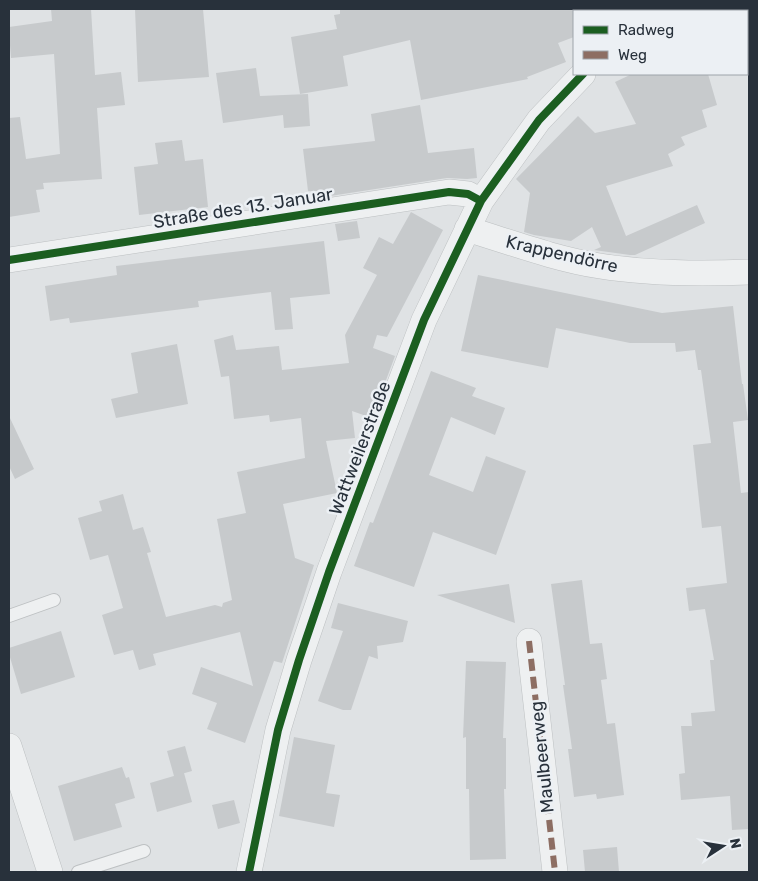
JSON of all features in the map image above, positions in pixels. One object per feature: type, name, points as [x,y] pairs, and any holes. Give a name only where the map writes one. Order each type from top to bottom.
[{"type":"street","name":"Wattweilerstraße","points":[[249,872],[278,730],[298,660],[329,572],[424,320],[481,201],[539,120],[583,75]]},
{"type":"street","name":"Straße des 13. Januar","points":[[9,260],[449,192],[468,194],[481,201]]},
{"type":"street","name":"Krappendörre","points":[[466,229],[554,256],[599,266],[658,273],[749,272]]},
{"type":"street","name":"Maulbeerweg","points":[[529,641],[555,872]]},
{"type":"street","points":[[9,746],[50,872]]},
{"type":"lane","points":[[9,616],[54,600]]},
{"type":"lane","points":[[78,872],[144,851]]},
{"type":"building","points":[[51,9],[91,9],[95,75],[121,72],[125,105],[97,108],[102,179],[43,183],[44,189],[36,190],[40,212],[9,217],[9,118],[20,117],[26,159],[60,154],[54,54],[11,58],[9,27],[52,21]]},
{"type":"building","points":[[135,9],[203,9],[209,77],[138,82]]},
{"type":"building","points":[[340,9],[574,9],[573,37],[558,43],[566,62],[527,77],[528,79],[421,100],[410,40],[343,56],[348,86],[300,94],[291,37],[337,29],[334,15],[340,14]]},
{"type":"building","points":[[256,68],[260,96],[308,94],[310,126],[284,128],[283,115],[223,123],[216,73]]},
{"type":"building","points":[[630,75],[708,75],[717,105],[702,110],[707,127],[681,137],[685,145],[668,154],[673,166],[606,186],[626,236],[697,205],[705,223],[635,255],[594,250],[601,247],[592,227],[571,241],[524,232],[530,193],[516,179],[578,116],[595,133],[636,124],[615,82]]},
{"type":"building","points":[[420,105],[428,153],[474,148],[477,178],[447,178],[330,196],[330,192],[308,191],[303,149],[375,141],[371,114]]},
{"type":"building","points":[[182,140],[185,161],[203,159],[208,207],[139,215],[134,167],[158,164],[155,143]]},
{"type":"building","points":[[411,212],[443,230],[387,337],[377,335],[373,348],[395,356],[372,418],[352,411],[355,438],[326,441],[337,493],[283,504],[295,558],[314,565],[282,663],[274,661],[245,743],[207,729],[217,703],[192,694],[201,667],[253,686],[240,632],[153,654],[156,665],[139,670],[133,650],[114,655],[102,615],[123,608],[108,555],[90,560],[78,518],[102,511],[99,501],[123,494],[133,530],[143,527],[151,552],[147,553],[166,617],[215,605],[222,607],[223,603],[232,600],[217,519],[246,513],[237,472],[305,458],[301,418],[270,422],[269,415],[234,419],[229,376],[221,377],[214,340],[233,335],[236,350],[279,346],[282,370],[349,363],[345,335],[377,275],[363,268],[379,237],[393,244]]},
{"type":"building","points":[[357,221],[360,238],[338,241],[335,224]]},
{"type":"building","points":[[324,241],[330,294],[290,298],[293,329],[275,330],[271,292],[198,301],[199,307],[70,323],[69,318],[50,321],[45,286],[117,275],[116,266]]},
{"type":"building","points":[[478,275],[662,313],[733,306],[748,420],[733,422],[741,493],[749,492],[749,829],[732,830],[730,796],[681,800],[679,774],[685,773],[681,726],[692,726],[691,713],[715,711],[710,660],[714,660],[705,609],[689,611],[686,588],[727,583],[721,526],[702,528],[693,445],[711,443],[701,370],[698,370],[695,350],[676,352],[675,343],[630,343],[556,328],[548,368],[461,351]]},
{"type":"building","points":[[177,344],[188,404],[116,418],[111,399],[138,393],[131,353]]},
{"type":"building","points":[[431,371],[476,388],[472,396],[505,408],[495,435],[451,417],[429,475],[473,492],[486,456],[526,471],[496,555],[433,532],[414,587],[354,566],[370,522],[373,523]]},
{"type":"building","points":[[9,416],[34,469],[15,479],[9,466]]},
{"type":"building","points":[[582,580],[590,644],[602,643],[607,679],[601,680],[607,724],[615,723],[624,795],[597,799],[596,794],[574,797],[568,749],[572,749],[551,584]]},
{"type":"building","points":[[509,584],[515,623],[437,595]]},
{"type":"building","points":[[338,603],[408,621],[403,642],[377,646],[378,659],[369,656],[351,710],[343,710],[318,701],[343,631],[331,628]]},
{"type":"building","points":[[61,631],[75,677],[21,694],[9,654],[9,648]]},
{"type":"building","points":[[466,661],[506,662],[503,738],[506,738],[506,789],[504,789],[506,859],[470,860],[469,789],[466,789],[466,737],[463,738]]},
{"type":"building","points":[[294,737],[335,745],[326,793],[340,795],[334,827],[279,816]]},
{"type":"building","points":[[185,746],[192,771],[174,776],[167,751]]},
{"type":"building","points":[[122,767],[126,778],[129,777],[135,798],[115,804],[122,827],[74,841],[58,786]]},
{"type":"building","points":[[184,773],[192,802],[157,812],[150,783]]},
{"type":"building","points":[[234,800],[240,823],[218,829],[212,805]]},
{"type":"building","points":[[617,847],[619,872],[585,872],[583,850]]},
{"type":"marked path","points":[[529,641],[555,872]]},
{"type":"cycle path","points":[[249,872],[278,730],[299,660],[329,572],[424,320],[481,201],[539,120],[582,75]]},
{"type":"cycle path","points":[[9,260],[449,192],[468,194],[481,201]]}]
